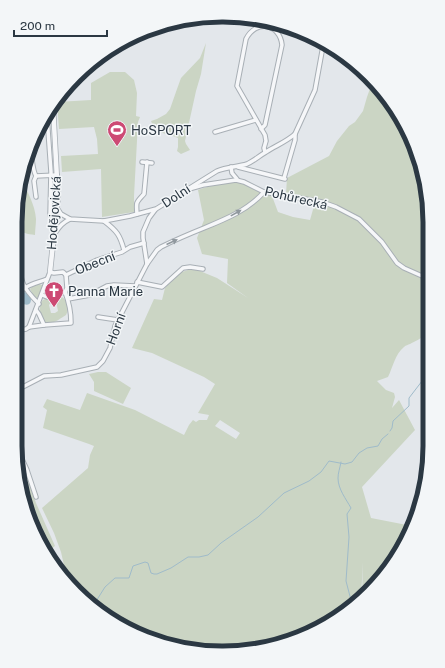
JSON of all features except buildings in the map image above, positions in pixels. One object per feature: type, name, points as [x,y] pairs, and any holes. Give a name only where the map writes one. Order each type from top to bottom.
[{"type":"street","points":[[263,26],[253,30],[246,39],[237,86],[266,138],[264,148],[265,152]]},
{"type":"street","points":[[261,129],[265,124],[282,45],[282,40],[274,29]]},
{"type":"street","points":[[236,166],[285,178],[295,140],[295,134],[315,90],[322,49]]},
{"type":"street","name":"Hodějovická","points":[[50,272],[53,211],[57,175],[54,115]]},
{"type":"street","points":[[215,132],[256,120]]},
{"type":"street","points":[[48,125],[53,211],[70,219]]},
{"type":"street","name":"Dolní","points":[[70,219],[104,221],[156,209],[217,170],[249,163],[295,134]]},
{"type":"street","points":[[49,149],[56,150]]},
{"type":"street","points":[[32,160],[36,176],[34,181],[36,197]]},
{"type":"street","points":[[142,162],[152,163]]},
{"type":"street","points":[[137,214],[137,201],[144,194],[147,162]]},
{"type":"street","points":[[231,167],[234,177],[238,180]]},
{"type":"street","points":[[36,176],[57,175]]},
{"type":"street","name":"Pohůrecká","points":[[186,190],[218,182],[238,180],[264,192],[322,202],[336,207],[358,219],[382,242],[397,263],[404,268],[423,276]]},
{"type":"street","name":"Horní","points":[[22,387],[44,376],[61,375],[97,367],[103,361],[110,348],[115,326],[135,286],[147,264],[157,250],[223,220],[244,208],[264,192]]},
{"type":"street","points":[[147,264],[143,232],[152,213],[156,209]]},
{"type":"street","points":[[53,234],[64,222],[70,219]]},
{"type":"street","points":[[104,221],[118,233],[124,250]]},
{"type":"street","name":"Obecní","points":[[66,275],[97,260],[144,243]]},
{"type":"street","points":[[138,282],[162,287],[183,268],[190,267],[203,269]]},
{"type":"street","points":[[29,327],[50,272],[63,272],[66,275],[68,288],[65,292],[47,296],[42,295]]},
{"type":"street","points":[[22,290],[26,287],[47,279]]},
{"type":"street","points":[[22,280],[23,284],[32,297],[39,304]]},
{"type":"street","points":[[68,299],[90,295],[107,286],[135,286]]},
{"type":"street","points":[[22,330],[29,327],[71,323],[71,313],[65,292]]},
{"type":"street","points":[[36,310],[44,325]]},
{"type":"street","points":[[98,317],[118,320]]},
{"type":"street","points":[[22,458],[36,497]]},
{"type":"green space","points":[[206,43],[201,74],[185,141],[190,150],[181,154],[177,151],[178,138],[158,131],[151,121],[166,114],[170,109],[181,78],[200,58]]},
{"type":"green space","name":"HoSPORT","points":[[110,72],[125,72],[134,80],[137,93],[136,116],[140,117],[138,122],[134,212],[102,217],[101,169],[62,172],[61,156],[98,154],[97,139],[94,127],[59,129],[57,109],[62,102],[91,100],[91,83]]},
{"type":"green space","points":[[370,87],[382,100],[396,122],[408,146],[419,183],[423,209],[423,336],[401,350],[396,357],[388,377],[377,381],[386,390],[394,393],[395,397],[392,408],[399,400],[415,430],[362,487],[371,518],[407,525],[396,546],[382,568],[362,589],[363,562],[361,590],[355,596],[345,605],[323,619],[299,631],[262,642],[236,646],[209,646],[183,642],[146,631],[122,619],[100,605],[65,570],[61,552],[54,533],[42,508],[88,468],[90,455],[94,446],[43,428],[47,410],[43,407],[47,399],[80,410],[87,393],[135,410],[184,435],[193,420],[196,422],[199,420],[207,420],[209,415],[198,413],[215,384],[204,377],[152,353],[132,348],[154,299],[162,300],[165,288],[179,273],[195,269],[217,278],[248,298],[227,283],[228,259],[202,254],[197,238],[204,220],[198,190],[213,185],[237,182],[242,183],[272,196],[278,212],[293,217],[310,220],[316,199],[286,194],[287,178],[329,156],[337,141],[363,111]],"holes":[[[220,420],[240,433],[236,439],[215,426]]]},
{"type":"green space","points":[[25,187],[32,203],[36,219],[35,235],[22,232],[22,209]]},
{"type":"green space","points":[[39,284],[42,286],[39,297],[36,298],[30,289]]},
{"type":"green space","points":[[59,296],[49,305],[51,313],[58,311],[56,301],[60,296],[67,304],[68,310],[66,315],[53,322],[46,322],[43,320],[40,313],[41,302],[47,298]]},
{"type":"green space","points":[[106,372],[131,388],[123,404],[94,391],[94,382],[89,374]]},
{"type":"green space","points":[[23,468],[36,503],[55,546],[51,549],[37,522],[29,497]]},
{"type":"water","points":[[25,292],[27,293],[31,299],[30,303],[27,305],[22,303],[22,294]]},
{"type":"waterway","points":[[390,431],[393,421],[409,406],[409,398],[423,380]]},
{"type":"waterway","points":[[96,601],[105,587],[115,578],[129,578],[133,566],[145,562],[148,563],[151,573],[157,574],[171,568],[188,557],[208,555],[221,543],[258,517],[284,493],[309,481],[321,472],[329,461],[345,464],[352,462],[359,453],[367,448],[378,446],[382,439],[388,434]]},
{"type":"waterway","points":[[341,462],[338,482],[351,508],[347,514],[349,537],[346,581],[351,600]]},
{"type":"place","name":"HoSPORT","points":[[117,147]]},
{"type":"place","name":"Panna Marie","points":[[54,308]]}]
